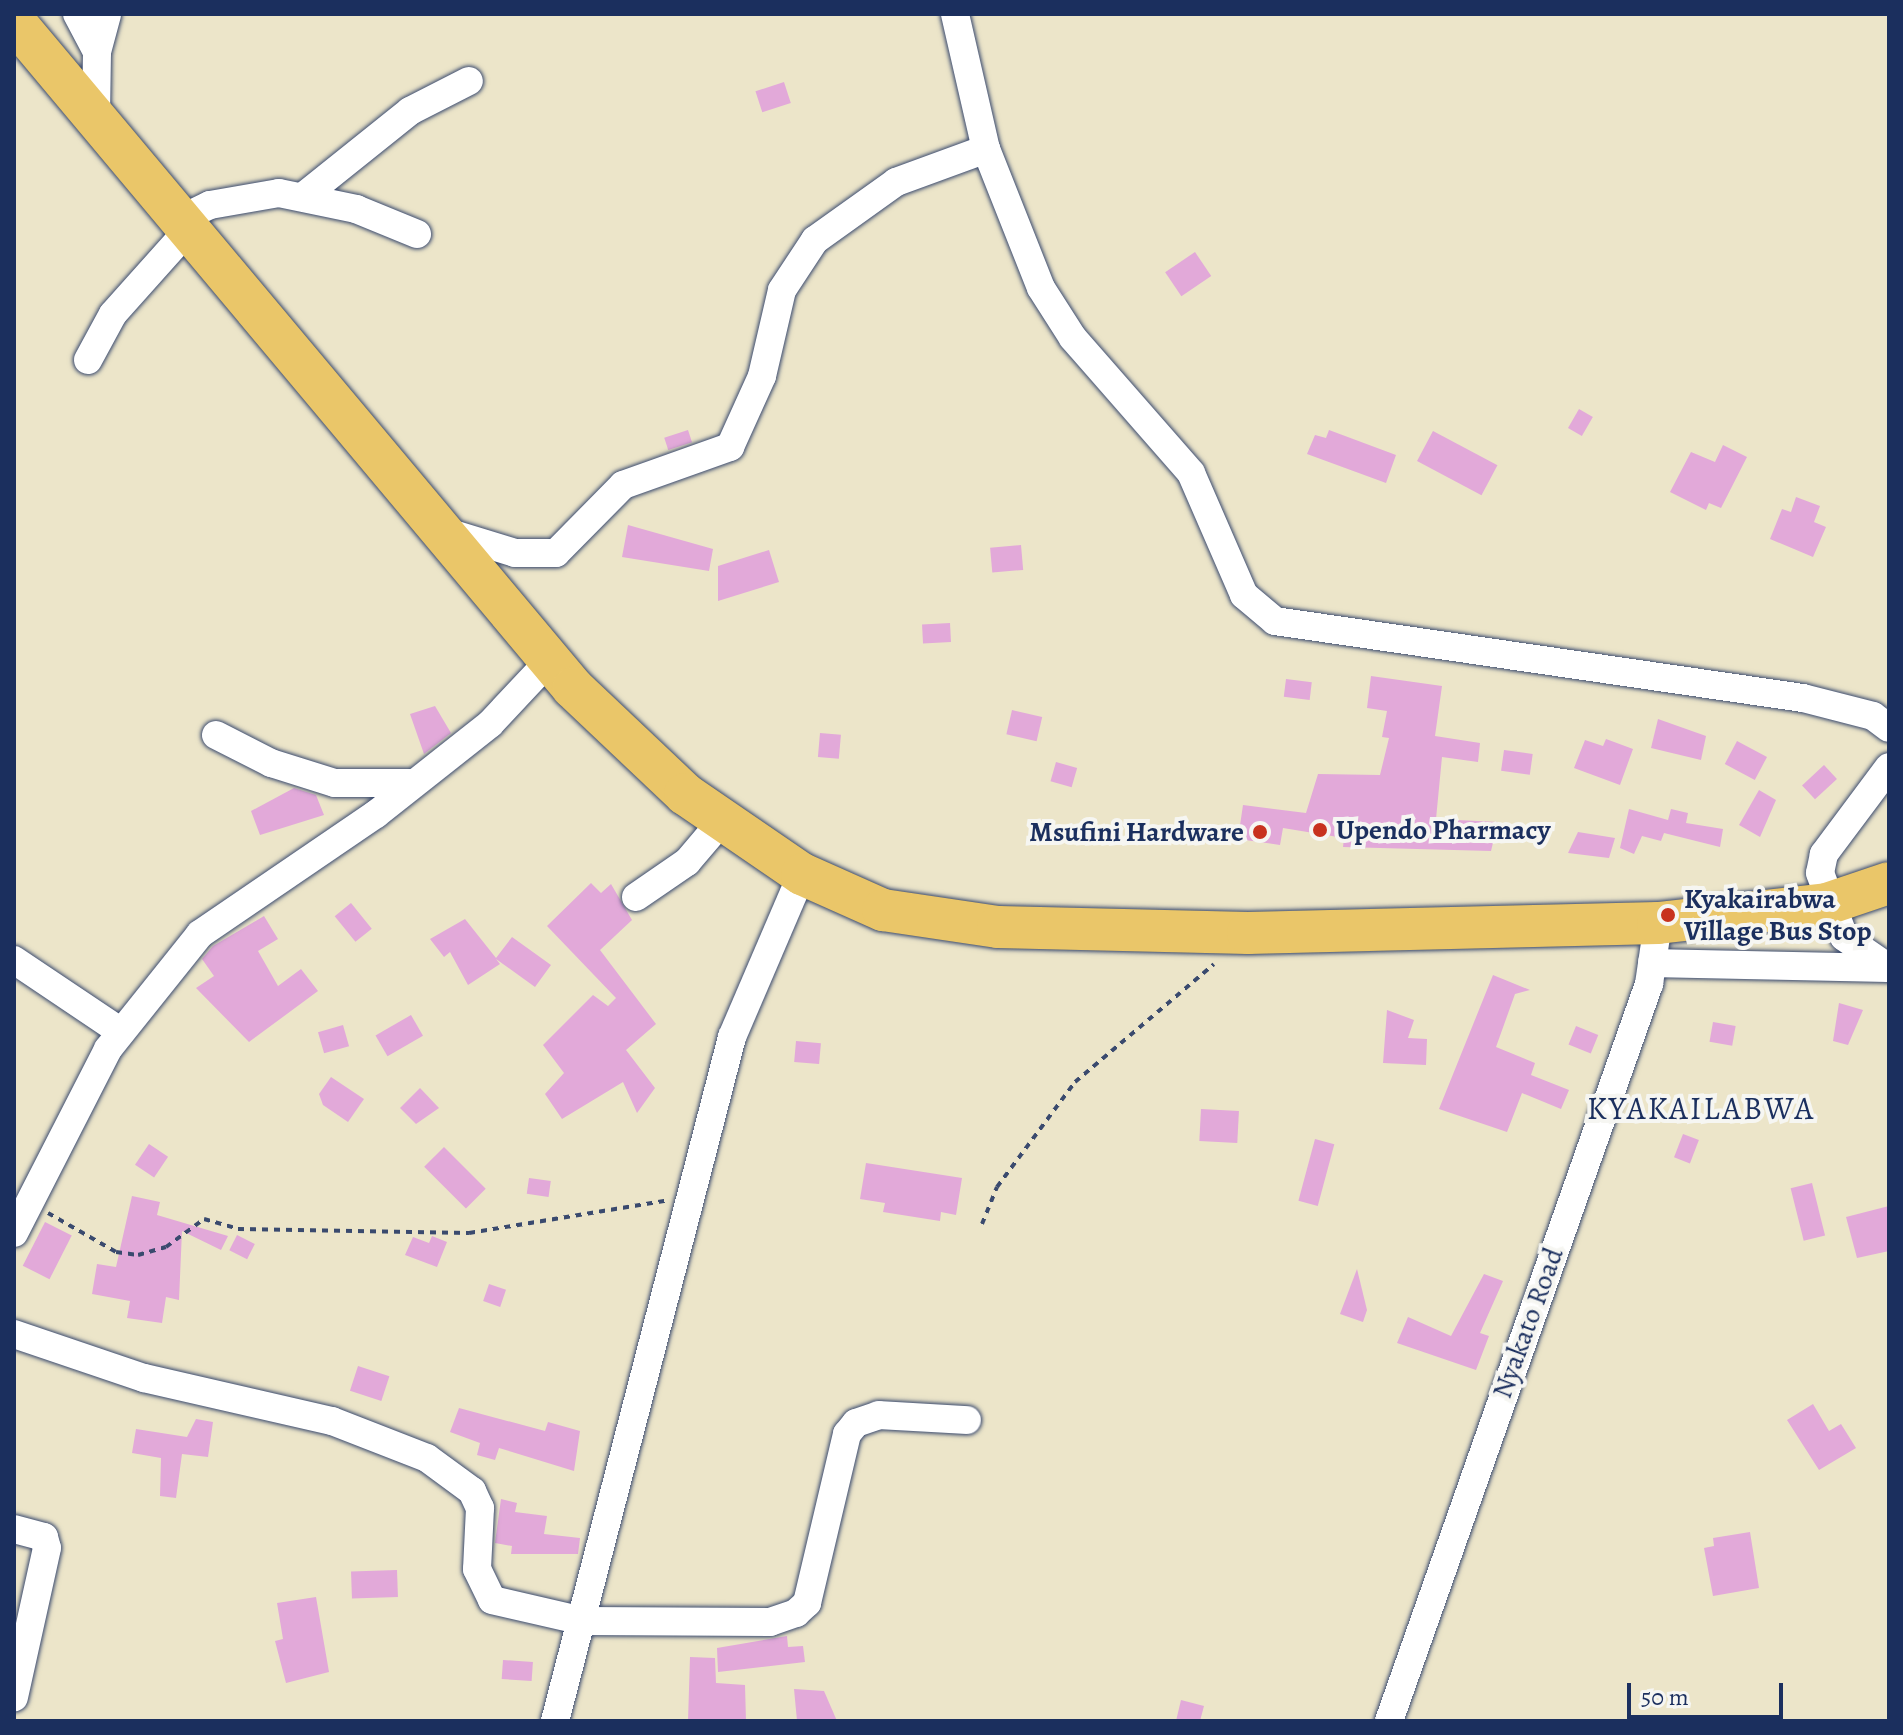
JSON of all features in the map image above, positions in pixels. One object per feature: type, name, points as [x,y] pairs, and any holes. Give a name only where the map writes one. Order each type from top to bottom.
[{"type":"highway","points":[[14,21],[447,532],[549,661],[619,736],[721,822],[802,874],[883,910],[998,927],[1655,943],[1827,904],[1889,883]]},
{"type":"street","points":[[77,14],[97,52]]},
{"type":"street","points":[[96,119],[97,52],[107,14]]},
{"type":"street","points":[[955,14],[986,149],[1041,288],[1073,338],[1191,473],[1244,595],[1275,621],[1803,698],[1873,716],[1889,728]]},
{"type":"street","points":[[304,196],[410,111],[469,81]]},
{"type":"street","points":[[447,532],[515,553],[556,553],[623,485],[730,447],[762,376],[782,290],[815,240],[896,182],[986,149]]},
{"type":"street","points":[[88,360],[113,314],[184,225],[249,195],[304,196],[417,234]]},
{"type":"street","points":[[14,1233],[121,1032],[200,934],[292,877],[490,724],[549,661]]},
{"type":"street","points":[[216,735],[271,763],[335,783],[413,783]]},
{"type":"street","points":[[1888,968],[1852,945],[1827,904],[1824,854],[1889,767]]},
{"type":"street","points":[[636,897],[687,862],[721,822]]},
{"type":"street","points":[[555,1721],[695,1196],[732,1037],[802,874]]},
{"type":"street","points":[[1655,943],[1888,968]]},
{"type":"street","name":"Nyakato Road","points":[[1389,1721],[1655,943]]},
{"type":"street","points":[[14,960],[121,1032]]},
{"type":"street","points":[[14,1334],[144,1378],[332,1421],[427,1458],[455,1474],[480,1508],[481,1589],[492,1600],[583,1621],[770,1622],[796,1613],[807,1603],[839,1461],[856,1423],[879,1415],[967,1420]]},
{"type":"street","points":[[14,1529],[44,1537],[47,1548],[14,1697]]},
{"type":"path","points":[[982,1224],[997,1187],[1075,1082],[1248,933]]},
{"type":"path","points":[[29,1204],[116,1252],[138,1255],[166,1247],[204,1219],[238,1229],[469,1233],[695,1196]]},
{"type":"building","points":[[784,82],[791,103],[762,112],[755,91]]},
{"type":"building","points":[[1195,252],[1211,276],[1181,296],[1165,272]]},
{"type":"building","points":[[1579,409],[1593,417],[1582,436],[1568,428]]},
{"type":"building","points":[[688,430],[692,442],[668,450],[664,438]]},
{"type":"building","points":[[1329,430],[1396,455],[1386,483],[1307,454],[1315,435],[1326,438]]},
{"type":"building","points":[[1433,431],[1497,465],[1481,495],[1417,461]]},
{"type":"building","points":[[1723,445],[1747,457],[1721,508],[1709,503],[1706,510],[1670,492],[1691,452],[1715,462]]},
{"type":"building","points":[[1796,497],[1820,506],[1814,522],[1826,527],[1813,557],[1770,539],[1782,509],[1791,512]]},
{"type":"building","points":[[628,525],[713,549],[709,571],[622,557]]},
{"type":"building","points":[[1021,545],[1023,570],[992,573],[990,548]]},
{"type":"building","points":[[769,550],[779,582],[718,601],[718,566]]},
{"type":"building","points":[[950,623],[951,642],[923,643],[922,624]]},
{"type":"building","points":[[1371,676],[1442,686],[1435,736],[1480,743],[1478,762],[1442,757],[1436,819],[1498,822],[1491,851],[1343,847],[1344,838],[1283,828],[1280,845],[1238,839],[1243,805],[1306,813],[1318,774],[1380,775],[1389,738],[1382,737],[1387,711],[1367,708]]},
{"type":"building","points":[[1286,679],[1312,682],[1310,700],[1284,697]]},
{"type":"building","points":[[435,706],[451,733],[424,754],[410,714]]},
{"type":"building","points":[[1012,710],[1042,717],[1037,741],[1006,734]]},
{"type":"building","points":[[1658,719],[1706,736],[1701,760],[1651,748]]},
{"type":"building","points":[[820,733],[841,735],[839,759],[818,757]]},
{"type":"building","points":[[1606,739],[1633,749],[1620,785],[1574,768],[1585,740],[1603,746]]},
{"type":"building","points":[[1737,741],[1767,757],[1755,780],[1725,764]]},
{"type":"building","points":[[1504,750],[1533,754],[1530,775],[1501,771]]},
{"type":"building","points":[[1056,762],[1077,768],[1072,787],[1050,781]]},
{"type":"building","points":[[1824,765],[1837,779],[1815,799],[1802,785]]},
{"type":"building","points":[[294,788],[316,795],[324,815],[260,835],[251,811]]},
{"type":"building","points":[[1759,790],[1776,800],[1760,837],[1739,825]]},
{"type":"building","points":[[1629,809],[1668,820],[1671,809],[1688,813],[1686,823],[1723,829],[1720,847],[1664,833],[1661,841],[1642,836],[1634,854],[1620,848]]},
{"type":"building","points":[[1578,832],[1615,838],[1609,858],[1568,853]]},
{"type":"building","points":[[591,883],[601,893],[611,884],[632,920],[600,950],[656,1024],[626,1050],[655,1088],[637,1113],[623,1082],[562,1119],[545,1094],[564,1073],[543,1045],[593,995],[608,1006],[616,998],[547,926]]},
{"type":"building","points":[[351,903],[372,929],[355,942],[335,916]]},
{"type":"building","points":[[264,916],[278,939],[258,951],[278,986],[301,969],[318,991],[249,1042],[196,988],[214,976],[202,959],[213,946]]},
{"type":"building","points":[[465,919],[496,958],[512,937],[551,965],[535,987],[496,959],[500,964],[468,985],[450,952],[444,957],[430,939]]},
{"type":"building","points":[[1493,975],[1530,990],[1515,994],[1496,1047],[1535,1063],[1531,1075],[1569,1090],[1561,1109],[1522,1093],[1507,1132],[1439,1109]]},
{"type":"building","points":[[1839,1003],[1863,1010],[1848,1045],[1833,1041]]},
{"type":"building","points":[[1387,1010],[1414,1020],[1408,1038],[1427,1039],[1426,1065],[1383,1063]]},
{"type":"building","points":[[411,1015],[423,1036],[387,1056],[375,1036]]},
{"type":"building","points":[[1713,1022],[1736,1026],[1732,1046],[1710,1042]]},
{"type":"building","points":[[343,1025],[349,1046],[324,1053],[318,1032]]},
{"type":"building","points":[[1576,1026],[1598,1035],[1591,1054],[1569,1045]]},
{"type":"building","points":[[796,1041],[821,1043],[819,1064],[794,1062]]},
{"type":"building","points":[[331,1077],[364,1099],[348,1122],[323,1105],[319,1094]]},
{"type":"building","points":[[420,1088],[439,1108],[416,1124],[400,1108]]},
{"type":"building","points":[[1201,1109],[1239,1111],[1237,1143],[1199,1141]]},
{"type":"building","points":[[1683,1134],[1699,1140],[1690,1163],[1674,1157]]},
{"type":"building","points":[[1315,1139],[1334,1144],[1318,1206],[1298,1201]]},
{"type":"building","points":[[149,1144],[168,1157],[154,1178],[135,1165]]},
{"type":"building","points":[[444,1147],[486,1189],[466,1209],[424,1167]]},
{"type":"building","points":[[866,1163],[962,1178],[956,1215],[941,1212],[940,1221],[883,1212],[885,1203],[860,1199]]},
{"type":"building","points":[[529,1178],[551,1181],[549,1197],[527,1194]]},
{"type":"building","points":[[1812,1183],[1825,1235],[1804,1241],[1791,1188]]},
{"type":"building","points":[[132,1196],[160,1202],[157,1215],[228,1236],[221,1250],[182,1231],[179,1300],[166,1297],[162,1323],[127,1318],[130,1301],[92,1294],[97,1264],[116,1267]]},
{"type":"building","points":[[1889,1206],[1889,1251],[1857,1258],[1846,1217]]},
{"type":"building","points":[[45,1222],[72,1236],[49,1279],[23,1266]]},
{"type":"building","points":[[237,1235],[255,1244],[247,1259],[229,1250]]},
{"type":"building","points":[[432,1236],[447,1242],[437,1267],[405,1255],[413,1237],[429,1243]]},
{"type":"building","points":[[1357,1269],[1367,1310],[1363,1322],[1340,1314]]},
{"type":"building","points":[[1484,1274],[1503,1281],[1480,1333],[1489,1336],[1476,1370],[1397,1343],[1408,1317],[1451,1336]]},
{"type":"building","points":[[489,1284],[506,1290],[500,1307],[483,1301]]},
{"type":"building","points":[[358,1366],[389,1376],[381,1401],[350,1391]]},
{"type":"building","points":[[1813,1404],[1829,1431],[1841,1424],[1856,1448],[1819,1470],[1787,1420]]},
{"type":"building","points":[[459,1408],[545,1431],[548,1422],[580,1431],[574,1471],[499,1448],[495,1460],[477,1455],[480,1443],[450,1432]]},
{"type":"building","points":[[196,1419],[213,1422],[208,1457],[182,1454],[176,1498],[160,1496],[161,1458],[132,1453],[136,1429],[187,1437]]},
{"type":"building","points":[[501,1499],[517,1503],[515,1512],[547,1516],[544,1534],[580,1538],[578,1554],[511,1554],[512,1546],[495,1543]]},
{"type":"building","points":[[1750,1532],[1759,1588],[1713,1596],[1704,1548],[1714,1546],[1713,1538]]},
{"type":"building","points":[[397,1570],[398,1597],[352,1599],[351,1572]]},
{"type":"building","points":[[316,1597],[329,1672],[286,1683],[275,1641],[283,1639],[277,1603]]},
{"type":"building","points":[[787,1636],[788,1647],[803,1646],[805,1662],[718,1672],[717,1648]]},
{"type":"building","points":[[690,1657],[715,1658],[716,1683],[745,1685],[746,1721],[688,1721]]},
{"type":"building","points":[[503,1660],[533,1662],[532,1681],[502,1679]]},
{"type":"building","points":[[794,1689],[824,1691],[837,1721],[797,1721]]},
{"type":"building","points":[[1181,1700],[1204,1706],[1200,1721],[1176,1721]]},
{"type":"place","name":"Upendo Pharmacy","points":[[1320,830]]},
{"type":"place","name":"Msufini Hardware","points":[[1260,832]]},
{"type":"place","name":"Kyakairabwa Village Bus Stop","points":[[1668,915]]},
{"type":"district","name":"KYAKAILABWA","points":[[1701,1108]]}]
